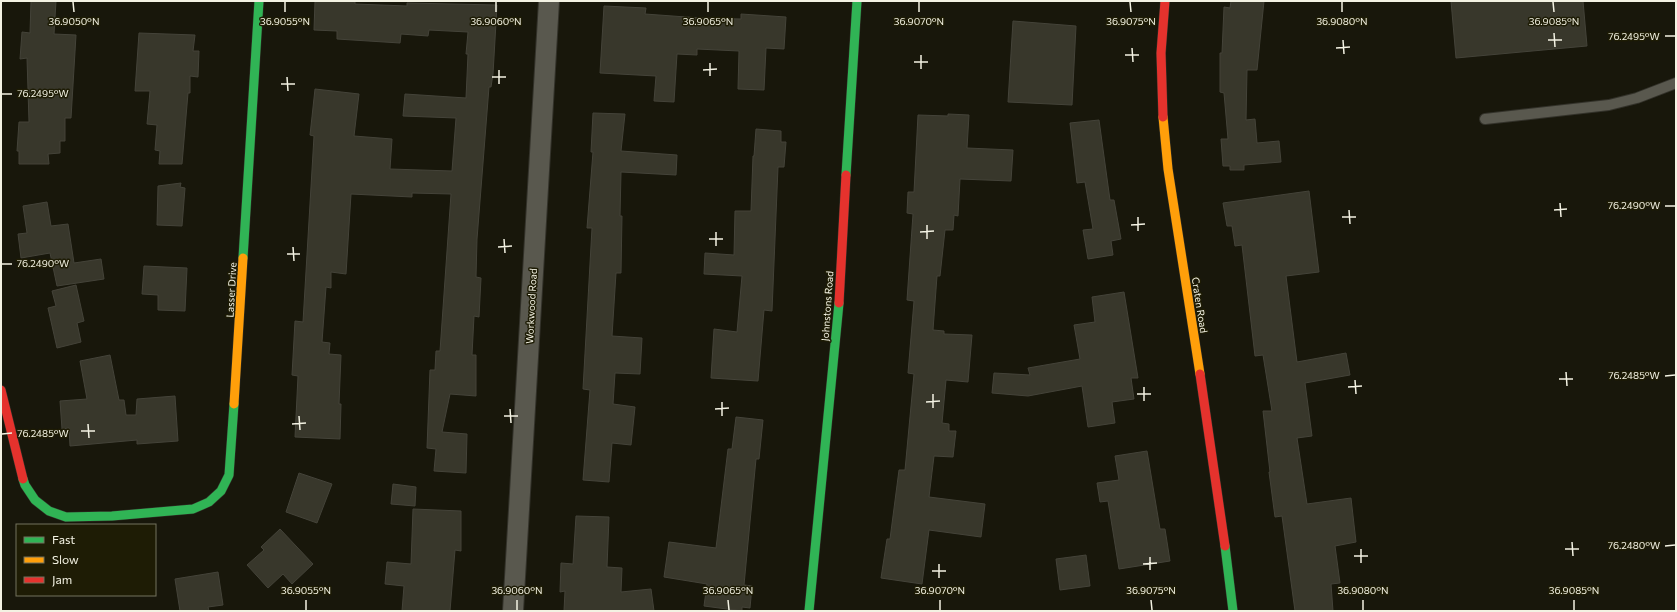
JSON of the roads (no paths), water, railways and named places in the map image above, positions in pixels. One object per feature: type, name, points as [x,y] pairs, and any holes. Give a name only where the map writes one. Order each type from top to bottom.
[{"type":"street","name":"Lasser Drive","points":[[1,390],[25,485],[35,500],[49,511],[66,517],[138,514],[193,509],[209,502],[221,491],[228,475],[259,1]]},
{"type":"street","name":"Workwood Road","points":[[513,611],[549,1]]},
{"type":"street","name":"Johnstons Road","points":[[809,611],[838,313],[857,1]]},
{"type":"street","name":"Craten Road","points":[[1164,1],[1161,53],[1162,105],[1168,169],[1217,484],[1233,611]]},
{"type":"lane","points":[[1485,119],[1609,105],[1637,98],[1676,83]]}]
